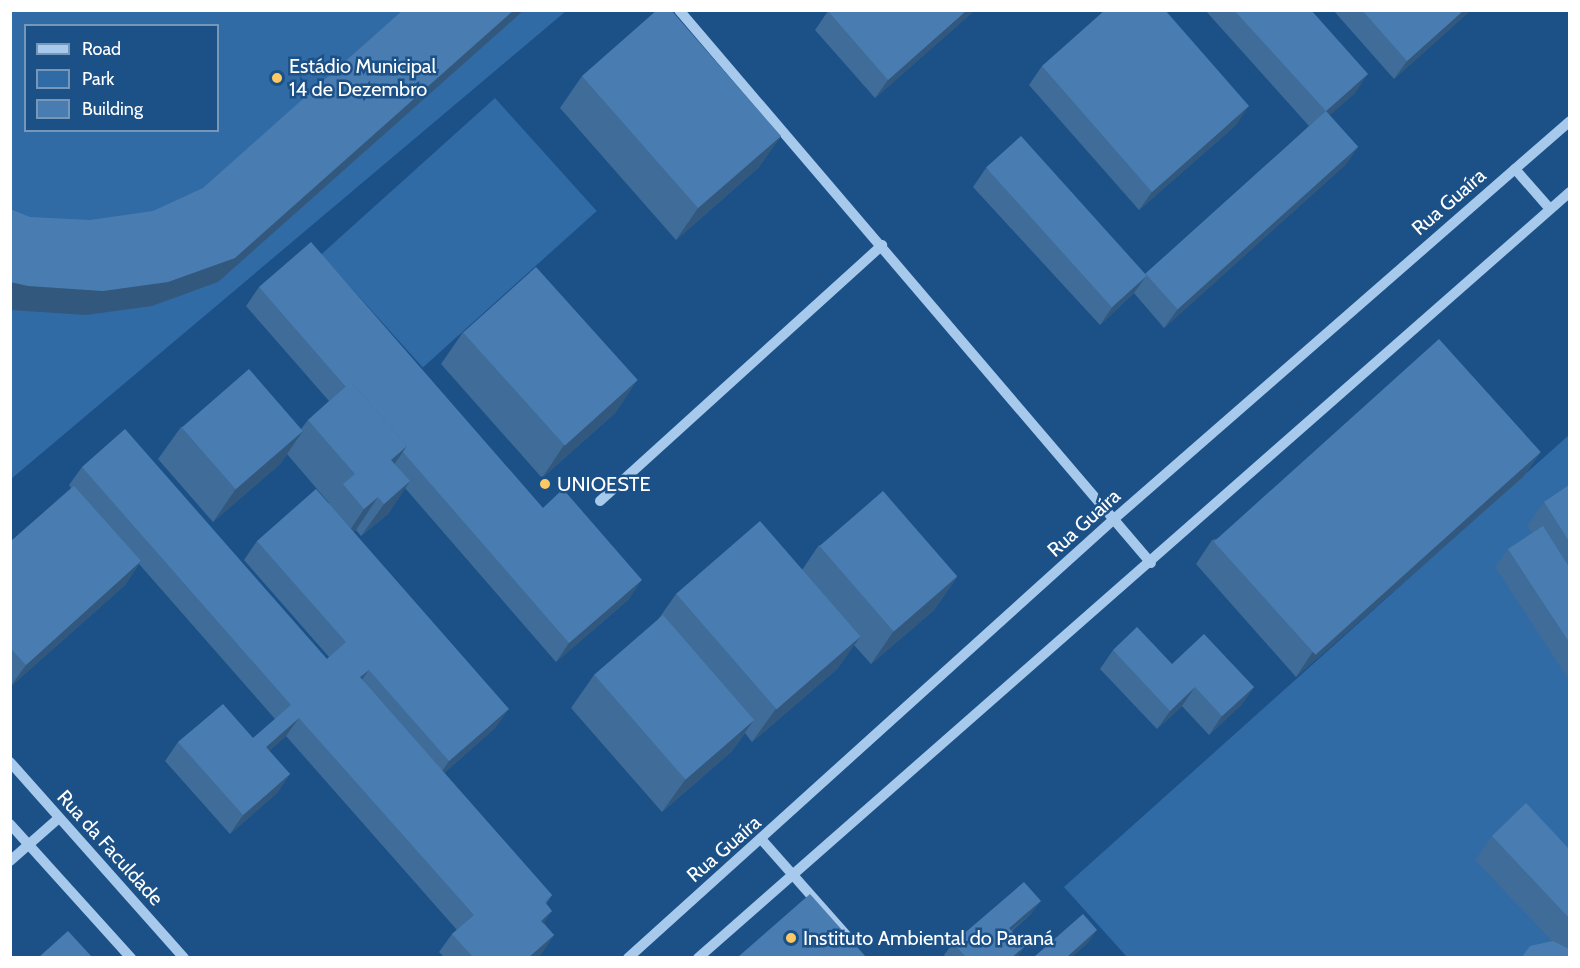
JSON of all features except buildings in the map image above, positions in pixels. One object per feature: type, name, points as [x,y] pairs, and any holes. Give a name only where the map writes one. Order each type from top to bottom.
[{"type":"street","points":[[679,10],[882,245],[1151,563]]},
{"type":"street","name":"Rua Guaíra","points":[[628,957],[762,840],[1114,519],[1569,121]]},
{"type":"street","points":[[1515,169],[1550,209]]},
{"type":"street","points":[[698,957],[795,876],[1569,192]]},
{"type":"street","points":[[600,501],[882,245]]},
{"type":"street","name":"Rua da Faculdade","points":[[10,762],[184,957]]},
{"type":"street","points":[[10,861],[59,818]]},
{"type":"street","points":[[10,824],[131,957]]},
{"type":"street","points":[[762,840],[858,948]]},
{"type":"green space","points":[[11,10],[566,11],[11,479]]},
{"type":"green space","points":[[495,98],[597,211],[423,368],[321,255]]},
{"type":"green space","points":[[1569,435],[1569,957],[1127,957],[1064,887]]},
{"type":"place","name":"Estádio Municipal 14 de Dezembro","points":[[277,78]]},
{"type":"place","name":"UNIOESTE","points":[[545,484]]},
{"type":"place","name":"Instituto Ambiental do Paraná","points":[[791,938]]}]
